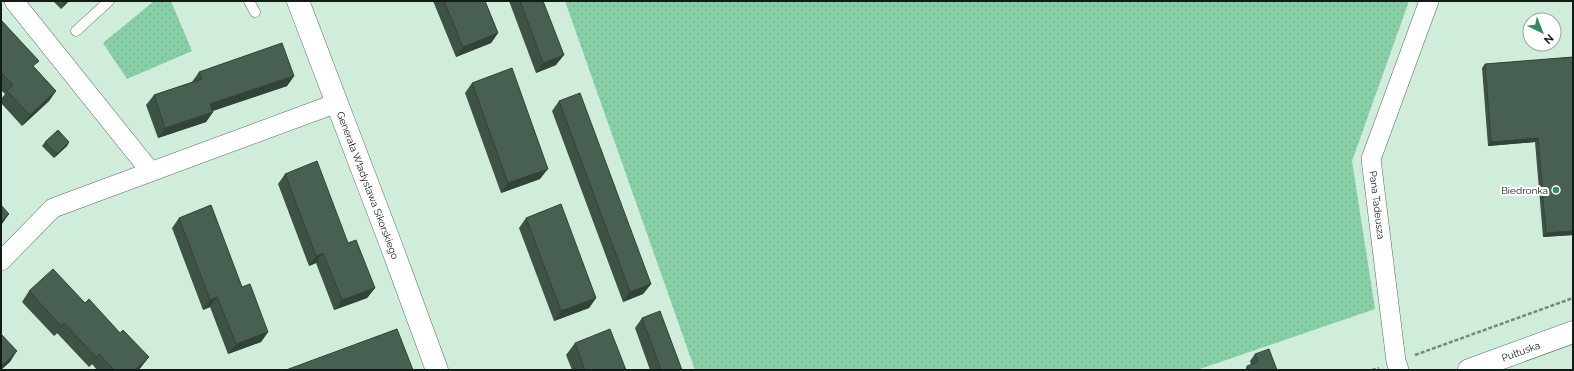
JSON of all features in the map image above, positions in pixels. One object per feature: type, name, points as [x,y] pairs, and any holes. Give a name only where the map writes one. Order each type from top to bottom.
[{"type":"street","points":[[14,1],[151,172]]},
{"type":"street","name":"Generała Władysława Sikorskiego","points":[[298,1],[437,370]]},
{"type":"street","name":"Pana Tadeusza","points":[[1397,366],[1371,159],[1429,1]]},
{"type":"street","points":[[1,261],[53,208],[337,103]]},
{"type":"street","name":"Pułtuska","points":[[1469,370],[1573,332]]},
{"type":"lane","points":[[76,31],[109,1]]},
{"type":"lane","points":[[248,1],[255,12]]},
{"type":"path","points":[[1372,370],[1397,366],[1573,298]]},
{"type":"green space","points":[[154,1],[171,1],[192,51],[127,79],[103,43]]},
{"type":"green space","points":[[565,1],[1409,1],[1352,161],[1375,309],[1197,370],[695,370]]},
{"type":"building","points":[[444,1],[485,1],[498,33],[463,47]]},
{"type":"building","points":[[520,1],[543,1],[564,55],[543,63]]},
{"type":"building","points":[[1,20],[39,61],[33,66],[56,91],[30,115],[7,91],[13,85],[1,72]]},
{"type":"building","points":[[282,43],[294,76],[210,104],[213,112],[165,128],[154,95],[202,79],[199,72]]},
{"type":"building","name":"Biedronka","points":[[1573,57],[1573,231],[1546,233],[1538,138],[1491,142],[1485,64]]},
{"type":"building","points":[[512,68],[548,169],[508,183],[472,83]]},
{"type":"building","points":[[580,93],[651,284],[630,292],[559,101]]},
{"type":"building","points":[[58,130],[69,142],[57,154],[45,142]]},
{"type":"building","points":[[317,161],[348,243],[356,240],[375,288],[342,300],[323,253],[316,256],[285,174]]},
{"type":"building","points":[[561,204],[596,298],[561,311],[526,218]]},
{"type":"building","points":[[1,205],[9,214],[1,222]]},
{"type":"building","points":[[211,205],[242,287],[250,284],[268,332],[236,344],[217,297],[210,300],[179,218]]},
{"type":"building","points":[[53,269],[85,303],[89,299],[120,333],[123,330],[149,357],[135,370],[114,370],[99,354],[96,357],[64,323],[61,326],[29,291]]},
{"type":"building","points":[[660,311],[682,370],[661,370],[642,318]]},
{"type":"building","points":[[397,329],[413,370],[286,370]]},
{"type":"building","points":[[610,329],[626,370],[585,370],[575,343]]},
{"type":"building","points":[[1,334],[17,351],[1,366]]},
{"type":"building","points":[[1269,349],[1277,370],[1249,370],[1247,366],[1258,362],[1255,354]]},
{"type":"place","name":"Biedronka","points":[[1556,190]]}]
